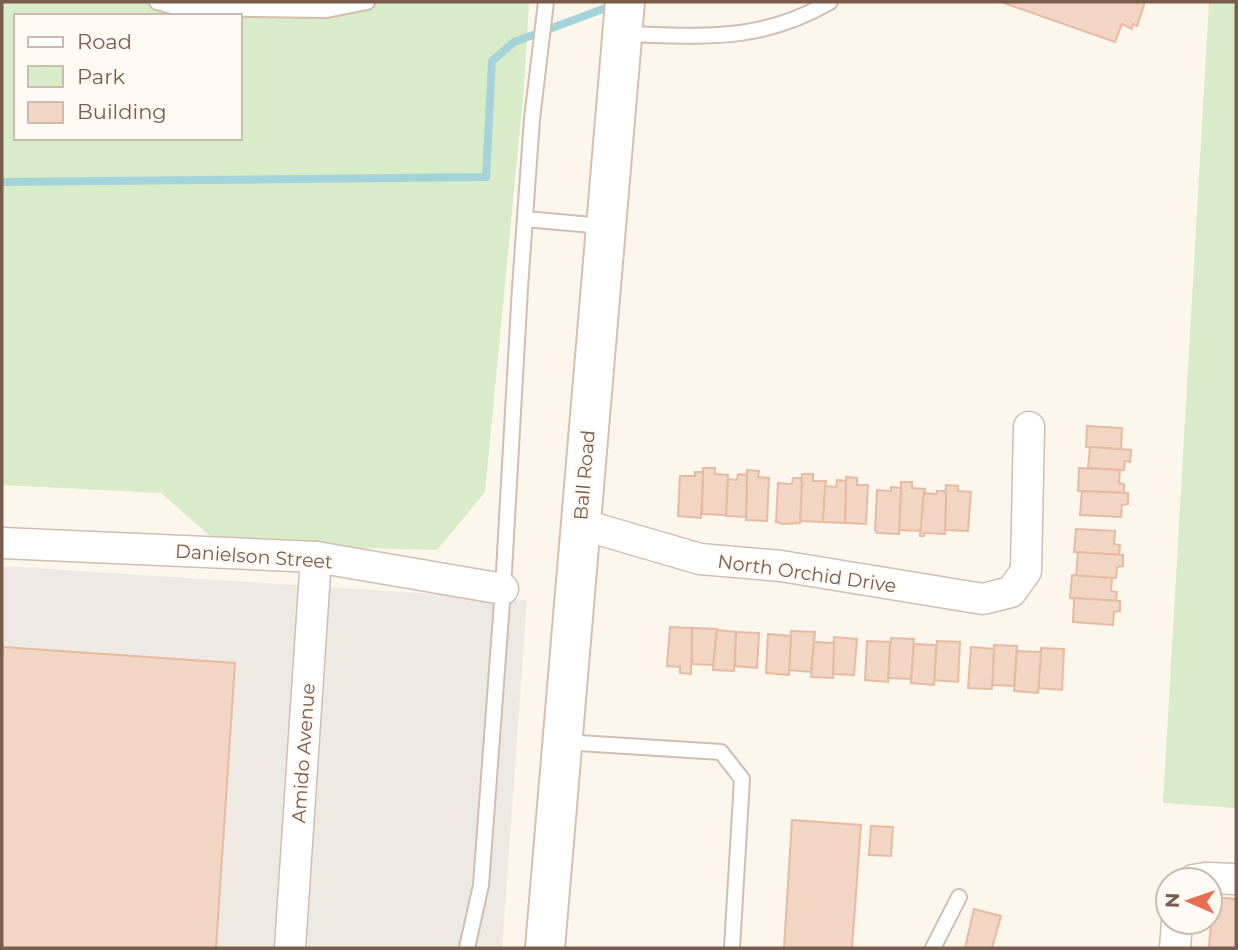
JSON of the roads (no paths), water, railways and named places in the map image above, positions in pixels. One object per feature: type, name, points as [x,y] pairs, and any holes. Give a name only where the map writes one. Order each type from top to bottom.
[{"type":"main road","name":"Ball Road","points":[[545,948],[623,19]]},
{"type":"street","name":"North Orchid Drive","points":[[580,524],[700,559],[780,566],[984,599],[1011,592],[1026,571],[1029,427]]},
{"type":"street","name":"Danielson Street","points":[[2,543],[316,557],[503,589]]},
{"type":"street","name":"Amido Avenue","points":[[290,948],[316,557]]},
{"type":"lane","points":[[158,2],[180,8],[327,10],[367,2]]},
{"type":"lane","points":[[467,948],[481,885],[503,589],[532,119],[546,2]]},
{"type":"lane","points":[[623,19],[710,37],[749,34],[809,14],[830,2]]},
{"type":"lane","points":[[525,219],[606,226]]},
{"type":"lane","points":[[561,742],[721,752],[742,779],[732,948]]},
{"type":"lane","points":[[933,948],[959,897]]},
{"type":"waterway","points":[[2,182],[486,177],[492,61],[514,42],[614,5]]}]
